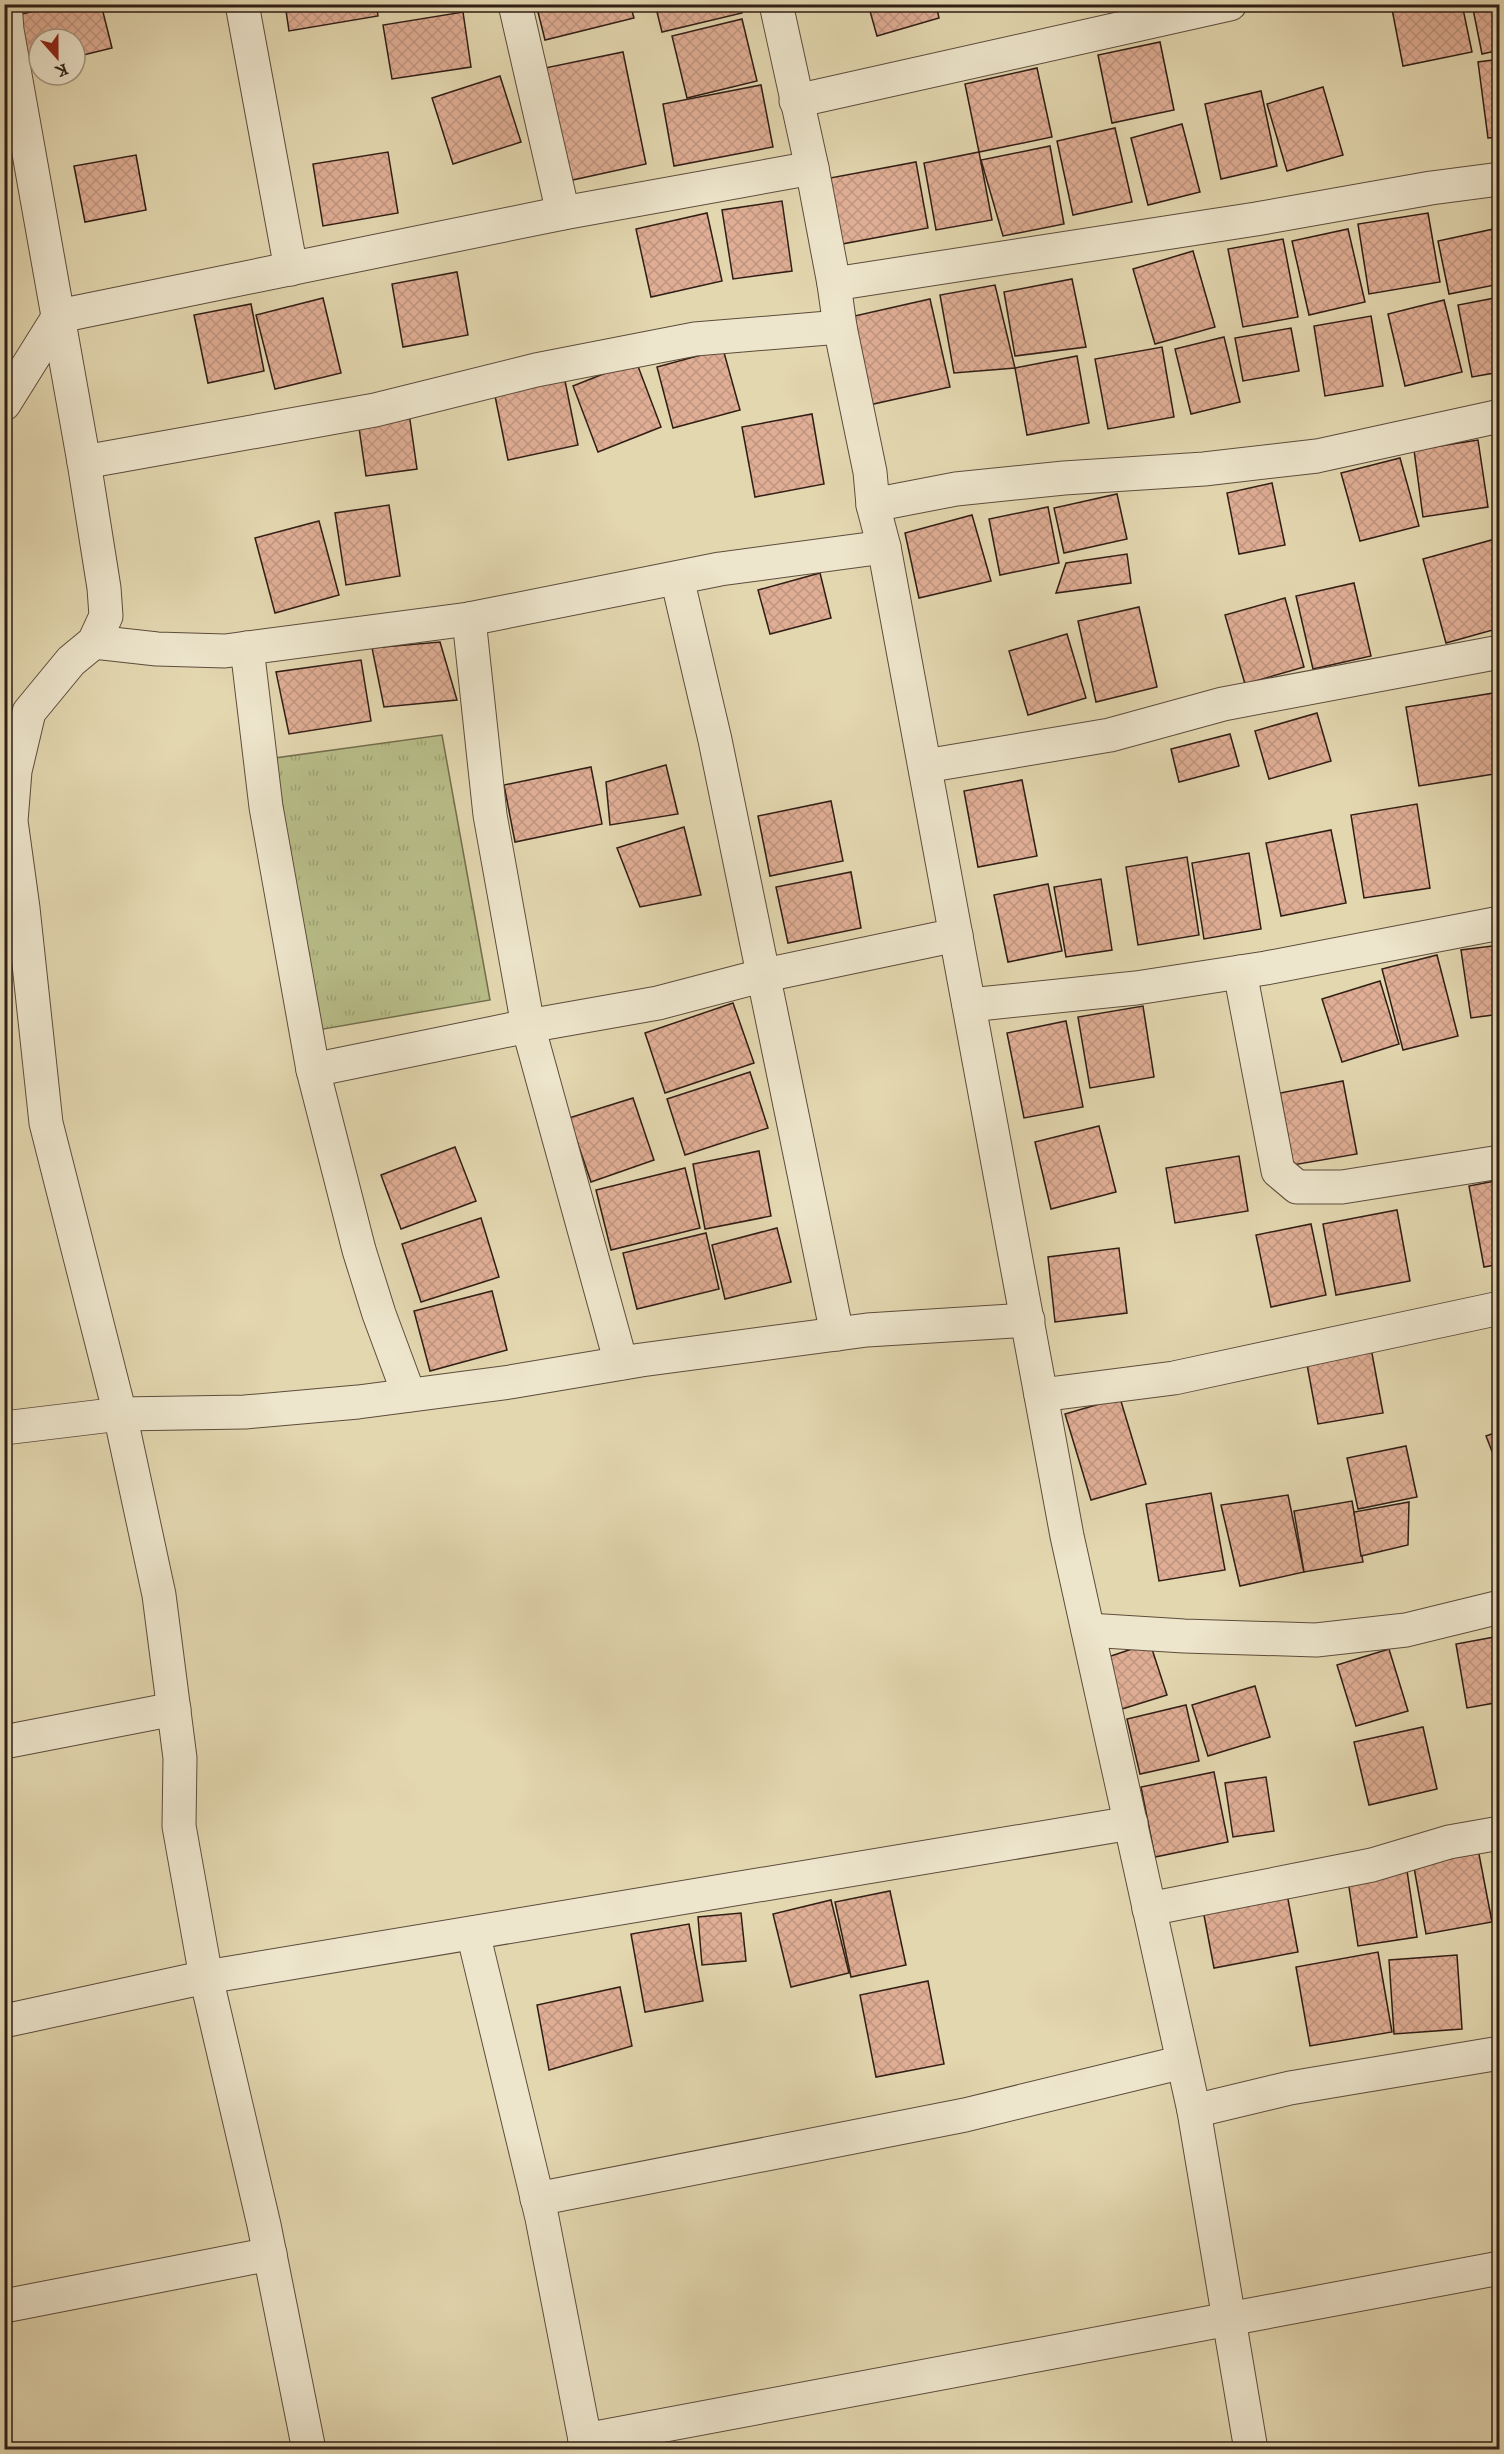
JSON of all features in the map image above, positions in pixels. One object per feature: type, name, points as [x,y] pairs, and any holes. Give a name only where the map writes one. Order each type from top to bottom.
[{"type":"street","points":[[242,4],[291,269]]},
{"type":"street","points":[[515,4],[563,213]]},
{"type":"street","points":[[776,4],[812,168],[840,327],[870,472],[873,505],[884,547],[1067,1536],[1194,2111],[1251,2450]]},
{"type":"street","points":[[796,101],[1230,4]]},
{"type":"street","points":[[6,23],[84,462],[105,607],[105,616],[94,642],[70,661],[29,712],[15,771],[9,846],[23,908],[46,1123],[120,1414],[159,1595],[180,1758],[179,1826],[206,1977],[270,2254],[309,2450]]},
{"type":"street","points":[[4,404],[59,316],[563,213],[812,168]]},
{"type":"street","points":[[834,284],[1256,219],[1431,188],[1500,179]]},
{"type":"street","points":[[84,462],[375,410],[536,370],[695,339],[840,327]]},
{"type":"street","points":[[873,505],[956,489],[1064,478],[1204,469],[1317,456],[1500,416]]},
{"type":"street","points":[[94,642],[157,649],[225,651],[469,619],[720,569],[884,547]]},
{"type":"street","points":[[677,578],[715,740],[765,975],[837,1334]]},
{"type":"street","points":[[469,619],[490,815],[528,1026],[621,1363]]},
{"type":"street","points":[[247,648],[266,807],[313,1070],[359,1250],[379,1314],[409,1395]]},
{"type":"street","points":[[925,766],[1110,735],[1222,704],[1500,652]]},
{"type":"street","points":[[969,1005],[1136,988],[1240,972],[1500,923]]},
{"type":"street","points":[[313,1070],[528,1026],[658,1003],[765,975],[956,935]]},
{"type":"street","points":[[1240,972],[1278,1171],[1297,1187],[1342,1187],[1500,1162]]},
{"type":"street","points":[[1041,1395],[1174,1378],[1500,1308]]},
{"type":"street","points":[[4,1428],[120,1414],[245,1412],[409,1395],[510,1382],[621,1363],[867,1330],[1028,1320]]},
{"type":"street","points":[[1088,1630],[1316,1640],[1406,1630],[1500,1607]]},
{"type":"street","points":[[4,1742],[174,1709]]},
{"type":"street","points":[[4,2021],[206,1977],[1131,1823]]},
{"type":"street","points":[[1149,1909],[1372,1864],[1449,1842],[1500,1833]]},
{"type":"street","points":[[473,1933],[537,2199],[586,2445],[1500,2268]]},
{"type":"street","points":[[1194,2111],[1290,2088],[1500,2053]]},
{"type":"street","points":[[537,2199],[965,2115],[1183,2062]]},
{"type":"street","points":[[4,2306],[270,2254]]},
{"type":"green space","points":[[442,735],[490,1000],[318,1030],[275,758]]},
{"type":"building","points":[[63,4],[101,4],[112,48],[87,54],[87,27],[27,27],[27,55],[18,15]]},
{"type":"building","points":[[285,4],[376,4],[378,16],[289,31]]},
{"type":"building","points":[[536,4],[630,4],[634,18],[545,40]]},
{"type":"building","points":[[655,4],[740,4],[742,13],[662,32]]},
{"type":"building","points":[[868,4],[936,4],[939,18],[877,36]]},
{"type":"building","points":[[1391,4],[1462,4],[1472,52],[1403,66]]},
{"type":"building","points":[[1472,4],[1500,4],[1500,50],[1482,54]]},
{"type":"building","points":[[463,12],[471,67],[392,79],[383,25]]},
{"type":"building","points":[[742,19],[757,81],[687,98],[672,36]]},
{"type":"building","points":[[1160,42],[1174,110],[1112,123],[1098,55]]},
{"type":"building","points":[[623,52],[646,164],[568,181],[545,68]]},
{"type":"building","points":[[1500,59],[1500,137],[1488,138],[1478,62]]},
{"type":"building","points":[[1037,68],[1052,137],[979,152],[965,84]]},
{"type":"building","points":[[500,76],[521,142],[453,164],[432,98]]},
{"type":"building","points":[[761,85],[773,147],[674,166],[663,104]]},
{"type":"building","points":[[1323,87],[1343,155],[1287,171],[1267,104]]},
{"type":"building","points":[[1261,91],[1277,166],[1221,179],[1205,104]]},
{"type":"building","points":[[1182,124],[1200,192],[1148,205],[1131,138]]},
{"type":"building","points":[[1115,128],[1132,202],[1073,215],[1057,141]]},
{"type":"building","points":[[1050,146],[1064,224],[1003,236],[981,160]]},
{"type":"building","points":[[388,152],[398,213],[323,226],[313,164]]},
{"type":"building","points":[[979,152],[992,220],[936,230],[924,163]]},
{"type":"building","points":[[136,155],[146,210],[85,222],[74,166]]},
{"type":"building","points":[[916,162],[928,228],[842,244],[830,178]]},
{"type":"building","points":[[782,201],[792,271],[733,279],[722,210]]},
{"type":"building","points":[[707,213],[722,281],[651,297],[636,229]]},
{"type":"building","points":[[1428,213],[1440,282],[1369,294],[1358,224]]},
{"type":"building","points":[[1498,228],[1500,284],[1449,294],[1438,241]]},
{"type":"building","points":[[1348,229],[1365,302],[1309,315],[1292,241]]},
{"type":"building","points":[[1283,239],[1298,317],[1243,327],[1228,249]]},
{"type":"building","points":[[1193,251],[1215,327],[1155,344],[1133,269]]},
{"type":"building","points":[[457,272],[468,335],[403,347],[392,284]]},
{"type":"building","points":[[1072,279],[1086,347],[1015,356],[1004,292]]},
{"type":"building","points":[[995,285],[1015,368],[954,373],[940,295]]},
{"type":"building","points":[[1500,297],[1500,372],[1472,377],[1458,305]]},
{"type":"building","points":[[323,298],[341,373],[275,389],[256,315]]},
{"type":"building","points":[[930,299],[950,387],[869,405],[850,317]]},
{"type":"building","points":[[1444,300],[1462,372],[1405,386],[1388,314]]},
{"type":"building","points":[[251,304],[264,371],[208,383],[194,315]]},
{"type":"building","points":[[1371,316],[1383,386],[1325,396],[1314,326]]},
{"type":"building","points":[[1291,328],[1299,371],[1243,381],[1235,338]]},
{"type":"building","points":[[1224,337],[1240,402],[1191,414],[1175,349]]},
{"type":"building","points":[[1162,347],[1174,417],[1108,429],[1095,359]]},
{"type":"building","points":[[723,349],[740,410],[673,428],[657,367]]},
{"type":"building","points":[[1077,356],[1089,423],[1027,435],[1015,368]]},
{"type":"building","points":[[636,361],[661,427],[598,452],[573,386]]},
{"type":"building","points":[[564,376],[578,445],[508,460],[494,391]]},
{"type":"building","points":[[409,413],[417,469],[366,476],[358,421]]},
{"type":"building","points":[[812,414],[824,484],[755,497],[742,427]]},
{"type":"building","points":[[1478,440],[1488,507],[1423,517],[1414,450]]},
{"type":"building","points":[[1400,458],[1419,526],[1360,541],[1341,473]]},
{"type":"building","points":[[1272,483],[1285,545],[1239,554],[1227,493]]},
{"type":"building","points":[[1117,494],[1127,539],[1064,553],[1054,508]]},
{"type":"building","points":[[389,505],[400,576],[346,585],[335,513]]},
{"type":"building","points":[[1048,507],[1059,563],[1000,575],[989,519]]},
{"type":"building","points":[[972,515],[991,581],[919,598],[905,533]]},
{"type":"building","points":[[319,521],[339,595],[275,613],[255,538]]},
{"type":"building","points":[[1495,539],[1500,556],[1500,628],[1446,643],[1423,559]]},
{"type":"building","points":[[1127,554],[1131,583],[1056,593],[1066,563]]},
{"type":"building","points":[[820,573],[831,618],[770,634],[758,590]]},
{"type":"building","points":[[1354,583],[1371,656],[1313,669],[1296,596]]},
{"type":"building","points":[[1285,598],[1304,667],[1245,684],[1225,615]]},
{"type":"building","points":[[1139,607],[1157,687],[1096,702],[1078,621]]},
{"type":"building","points":[[1067,634],[1086,698],[1028,715],[1009,651]]},
{"type":"building","points":[[440,642],[457,700],[384,707],[372,648]]},
{"type":"building","points":[[361,660],[371,721],[289,734],[276,672]]},
{"type":"building","points":[[1500,692],[1500,773],[1419,786],[1406,707]]},
{"type":"building","points":[[1317,713],[1331,761],[1269,779],[1255,731]]},
{"type":"building","points":[[1230,734],[1239,766],[1179,782],[1171,749]]},
{"type":"building","points":[[666,765],[678,814],[610,825],[606,782]]},
{"type":"building","points":[[591,767],[602,824],[515,842],[504,785]]},
{"type":"building","points":[[1022,780],[1037,856],[978,867],[964,791]]},
{"type":"building","points":[[831,801],[843,861],[770,876],[758,816]]},
{"type":"building","points":[[1417,804],[1430,888],[1364,898],[1351,815]]},
{"type":"building","points":[[684,827],[701,895],[640,907],[617,848]]},
{"type":"building","points":[[1331,830],[1346,903],[1281,916],[1266,843]]},
{"type":"building","points":[[1249,853],[1261,929],[1204,939],[1192,863]]},
{"type":"building","points":[[1187,857],[1199,935],[1138,945],[1126,867]]},
{"type":"building","points":[[851,872],[861,928],[788,943],[776,887]]},
{"type":"building","points":[[1101,879],[1112,950],[1066,957],[1054,887]]},
{"type":"building","points":[[1048,884],[1062,951],[1008,962],[994,895]]},
{"type":"building","points":[[1500,945],[1500,1014],[1471,1018],[1461,950]]},
{"type":"building","points":[[1437,955],[1458,1036],[1403,1050],[1382,969]]},
{"type":"building","points":[[1380,981],[1399,1044],[1342,1062],[1322,999]]},
{"type":"building","points":[[733,1003],[754,1063],[665,1093],[645,1033]]},
{"type":"building","points":[[1143,1006],[1154,1077],[1090,1088],[1078,1017]]},
{"type":"building","points":[[1066,1021],[1083,1107],[1024,1118],[1007,1033]]},
{"type":"building","points":[[750,1072],[768,1128],[685,1155],[667,1099]]},
{"type":"building","points":[[1343,1081],[1357,1154],[1293,1165],[1280,1093]]},
{"type":"building","points":[[633,1098],[654,1160],[591,1182],[569,1118]]},
{"type":"building","points":[[1099,1126],[1116,1192],[1051,1209],[1035,1142]]},
{"type":"building","points":[[455,1147],[476,1201],[401,1229],[381,1175]]},
{"type":"building","points":[[759,1151],[771,1216],[705,1229],[693,1164]]},
{"type":"building","points":[[1239,1156],[1248,1211],[1175,1223],[1166,1168]]},
{"type":"building","points":[[685,1168],[700,1228],[611,1250],[596,1190]]},
{"type":"building","points":[[1500,1180],[1500,1264],[1484,1267],[1469,1186]]},
{"type":"building","points":[[1397,1210],[1410,1281],[1336,1295],[1323,1224]]},
{"type":"building","points":[[481,1218],[499,1277],[421,1302],[402,1244]]},
{"type":"building","points":[[1311,1224],[1326,1295],[1271,1307],[1256,1235]]},
{"type":"building","points":[[777,1228],[791,1282],[725,1299],[712,1245]]},
{"type":"building","points":[[706,1233],[719,1289],[637,1309],[623,1253]]},
{"type":"building","points":[[1119,1248],[1127,1313],[1055,1322],[1048,1257]]},
{"type":"building","points":[[492,1291],[507,1350],[430,1371],[414,1311]]},
{"type":"building","points":[[1371,1348],[1383,1413],[1318,1424],[1306,1359]]},
{"type":"building","points":[[1120,1398],[1146,1484],[1091,1500],[1065,1414]]},
{"type":"building","points":[[1500,1431],[1500,1472],[1486,1436]]},
{"type":"building","points":[[1406,1446],[1417,1497],[1358,1509],[1347,1458]]},
{"type":"building","points":[[1211,1493],[1225,1570],[1159,1581],[1146,1504]]},
{"type":"building","points":[[1288,1495],[1304,1572],[1240,1586],[1221,1505]]},
{"type":"building","points":[[1352,1501],[1363,1562],[1304,1572],[1294,1511]]},
{"type":"building","points":[[1409,1502],[1408,1545],[1361,1556],[1354,1512]]},
{"type":"building","points":[[1500,1636],[1500,1702],[1467,1708],[1456,1644]]},
{"type":"building","points":[[1150,1643],[1167,1695],[1122,1709],[1105,1658]]},
{"type":"building","points":[[1389,1649],[1408,1711],[1356,1726],[1337,1665]]},
{"type":"building","points":[[1255,1686],[1270,1737],[1208,1756],[1192,1705]]},
{"type":"building","points":[[1186,1705],[1199,1761],[1140,1774],[1127,1719]]},
{"type":"building","points":[[1423,1727],[1437,1789],[1369,1805],[1354,1742]]},
{"type":"building","points":[[1214,1772],[1228,1842],[1155,1857],[1141,1787]]},
{"type":"building","points":[[1266,1777],[1274,1831],[1233,1837],[1225,1783]]},
{"type":"building","points":[[1500,1844],[1500,1885],[1491,1846]]},
{"type":"building","points":[[1478,1849],[1492,1922],[1426,1934],[1413,1862]]},
{"type":"building","points":[[1406,1864],[1417,1937],[1358,1946],[1347,1874]]},
{"type":"building","points":[[890,1891],[906,1965],[851,1977],[835,1902]]},
{"type":"building","points":[[1287,1894],[1298,1952],[1214,1968],[1203,1910]]},
{"type":"building","points":[[831,1900],[849,1973],[791,1987],[773,1914]]},
{"type":"building","points":[[741,1913],[746,1961],[702,1965],[698,1917]]},
{"type":"building","points":[[689,1924],[703,2001],[645,2012],[631,1934]]},
{"type":"building","points":[[1378,1952],[1392,2032],[1310,2046],[1296,1967]]},
{"type":"building","points":[[1457,1955],[1462,2029],[1394,2034],[1389,1960]]},
{"type":"building","points":[[928,1981],[944,2064],[876,2077],[860,1995]]},
{"type":"building","points":[[620,1987],[632,2046],[549,2070],[537,2005]]}]
